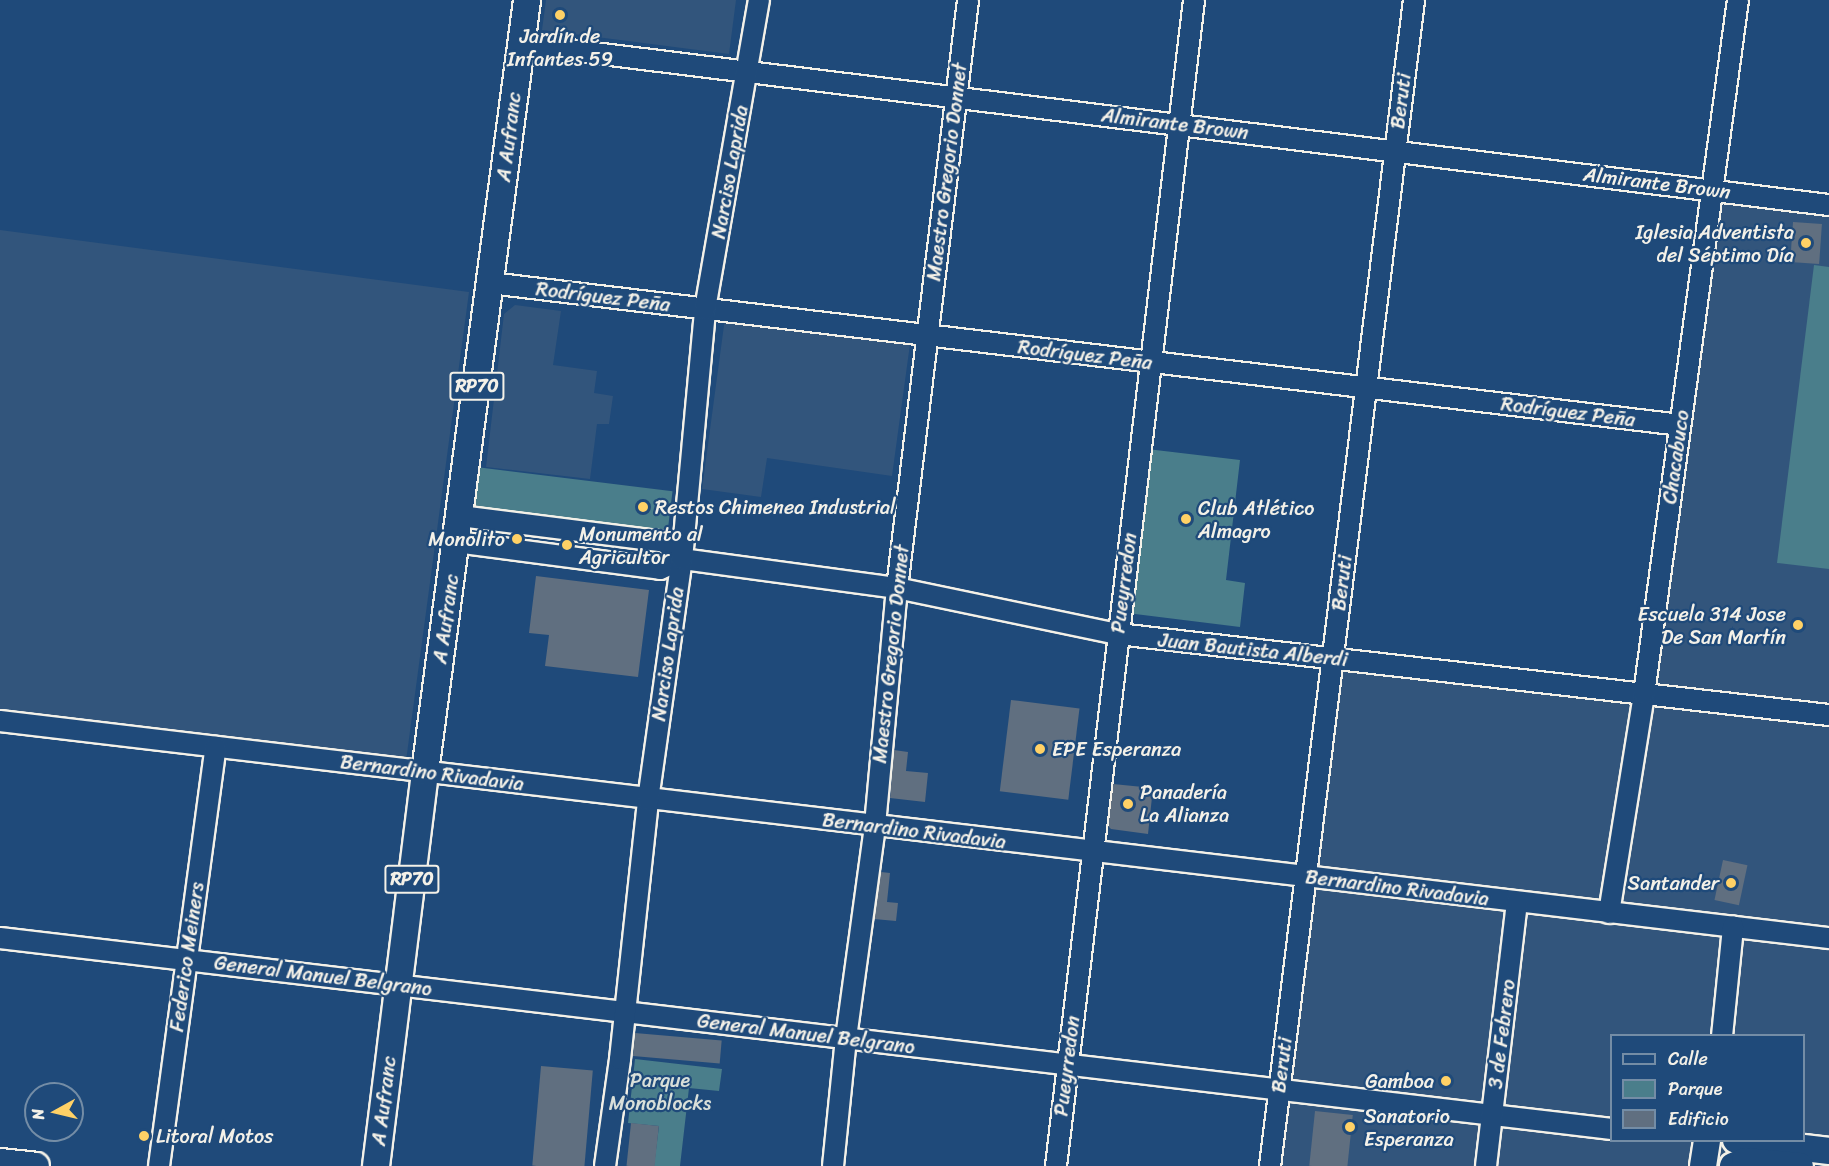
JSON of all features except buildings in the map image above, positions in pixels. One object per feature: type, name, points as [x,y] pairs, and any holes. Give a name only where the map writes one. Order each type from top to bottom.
[{"type":"main road","name":"A Aufranc","points":[[376,1166],[425,772],[527,0]]},
{"type":"main road","points":[[1735,1156],[1829,1151]]},
{"type":"main road","points":[[1735,1156],[1745,1161],[1800,1166]]},
{"type":"main road","points":[[0,1162],[36,1166]]},
{"type":"street","name":"Narciso Laprida","points":[[605,1166],[648,800],[682,559],[705,309],[759,0]]},
{"type":"street","name":"Maestro Gregorio Donnet","points":[[833,1166],[846,1038],[875,825],[897,588],[926,336],[968,0]]},
{"type":"street","name":"Pueyrredon","points":[[1056,1166],[1194,0]]},
{"type":"street","name":"Beruti","points":[[1270,1166],[1414,0]]},
{"type":"street","name":"Chacabuco","points":[[1609,913],[1644,694],[1738,0]]},
{"type":"street","name":"Almirante Brown","points":[[520,44],[1829,205]]},
{"type":"street","name":"Rodríguez Peña","points":[[490,283],[1680,425]]},
{"type":"street","points":[[460,516],[665,542],[682,559]]},
{"type":"street","name":"Juan Bautista Alberdi","points":[[456,542],[660,568],[682,559],[897,588],[1118,634],[1829,715]]},
{"type":"street","name":"Bernardino Rivadavia","points":[[0,721],[648,800],[1829,938]]},
{"type":"street","name":"Federico Meiners","points":[[159,1166],[216,747]]},
{"type":"street","name":"3 de Febrero","points":[[1486,1166],[1517,902]]},
{"type":"street","points":[[1722,1034],[1733,927]]},
{"type":"street","name":"General Manuel Belgrano","points":[[0,938],[1492,1113],[1610,1129]]},
{"type":"shaded area","points":[[546,0],[736,0],[729,54],[542,30]]},
{"type":"shaded area","points":[[1713,190],[1829,204],[1829,1166],[1272,1166],[1332,658],[1644,694]]},
{"type":"shaded area","points":[[0,230],[469,292],[406,761],[0,712]]},
{"type":"shaded area","points":[[515,305],[561,311],[553,365],[597,371],[594,393],[613,396],[609,424],[597,424],[590,479],[486,467],[504,314]]},
{"type":"shaded area","points":[[725,318],[910,344],[892,476],[767,458],[761,497],[702,489]]},
{"type":"green space","points":[[1814,265],[1829,267],[1829,569],[1777,563]]},
{"type":"green space","name":"Club Atlético Almagro","points":[[1147,449],[1240,460],[1226,580],[1245,583],[1240,627],[1127,613]]},
{"type":"green space","points":[[476,467],[673,491],[667,538],[470,514]]},
{"type":"green space","name":"Parque Monoblocks","points":[[635,1059],[722,1069],[719,1091],[689,1088],[680,1166],[654,1166],[659,1126],[628,1123]]},
{"type":"place","name":"Jardín de Infantes 59","points":[[560,15]]},
{"type":"place","name":"Iglesia Adventista del Séptimo Día","points":[[1806,243]]},
{"type":"place","name":"Restos Chimenea Industrial","points":[[643,507]]},
{"type":"place","name":"Club Atlético Almagro","points":[[1186,519]]},
{"type":"place","name":"Monolito","points":[[517,539]]},
{"type":"place","name":"Monumento al Agricultor","points":[[567,545]]},
{"type":"place","name":"Escuela 314 Jose De San Martín","points":[[1798,625]]},
{"type":"place","name":"EPE Esperanza","points":[[1040,749]]},
{"type":"place","name":"Panadería La Alianza","points":[[1128,804]]},
{"type":"place","name":"Santander","points":[[1731,883]]},
{"type":"place","name":"Gamboa","points":[[1446,1081]]},
{"type":"place","name":"Sanatorio Esperanza","points":[[1350,1127]]},
{"type":"place","name":"Litoral Motos","points":[[144,1136]]}]
